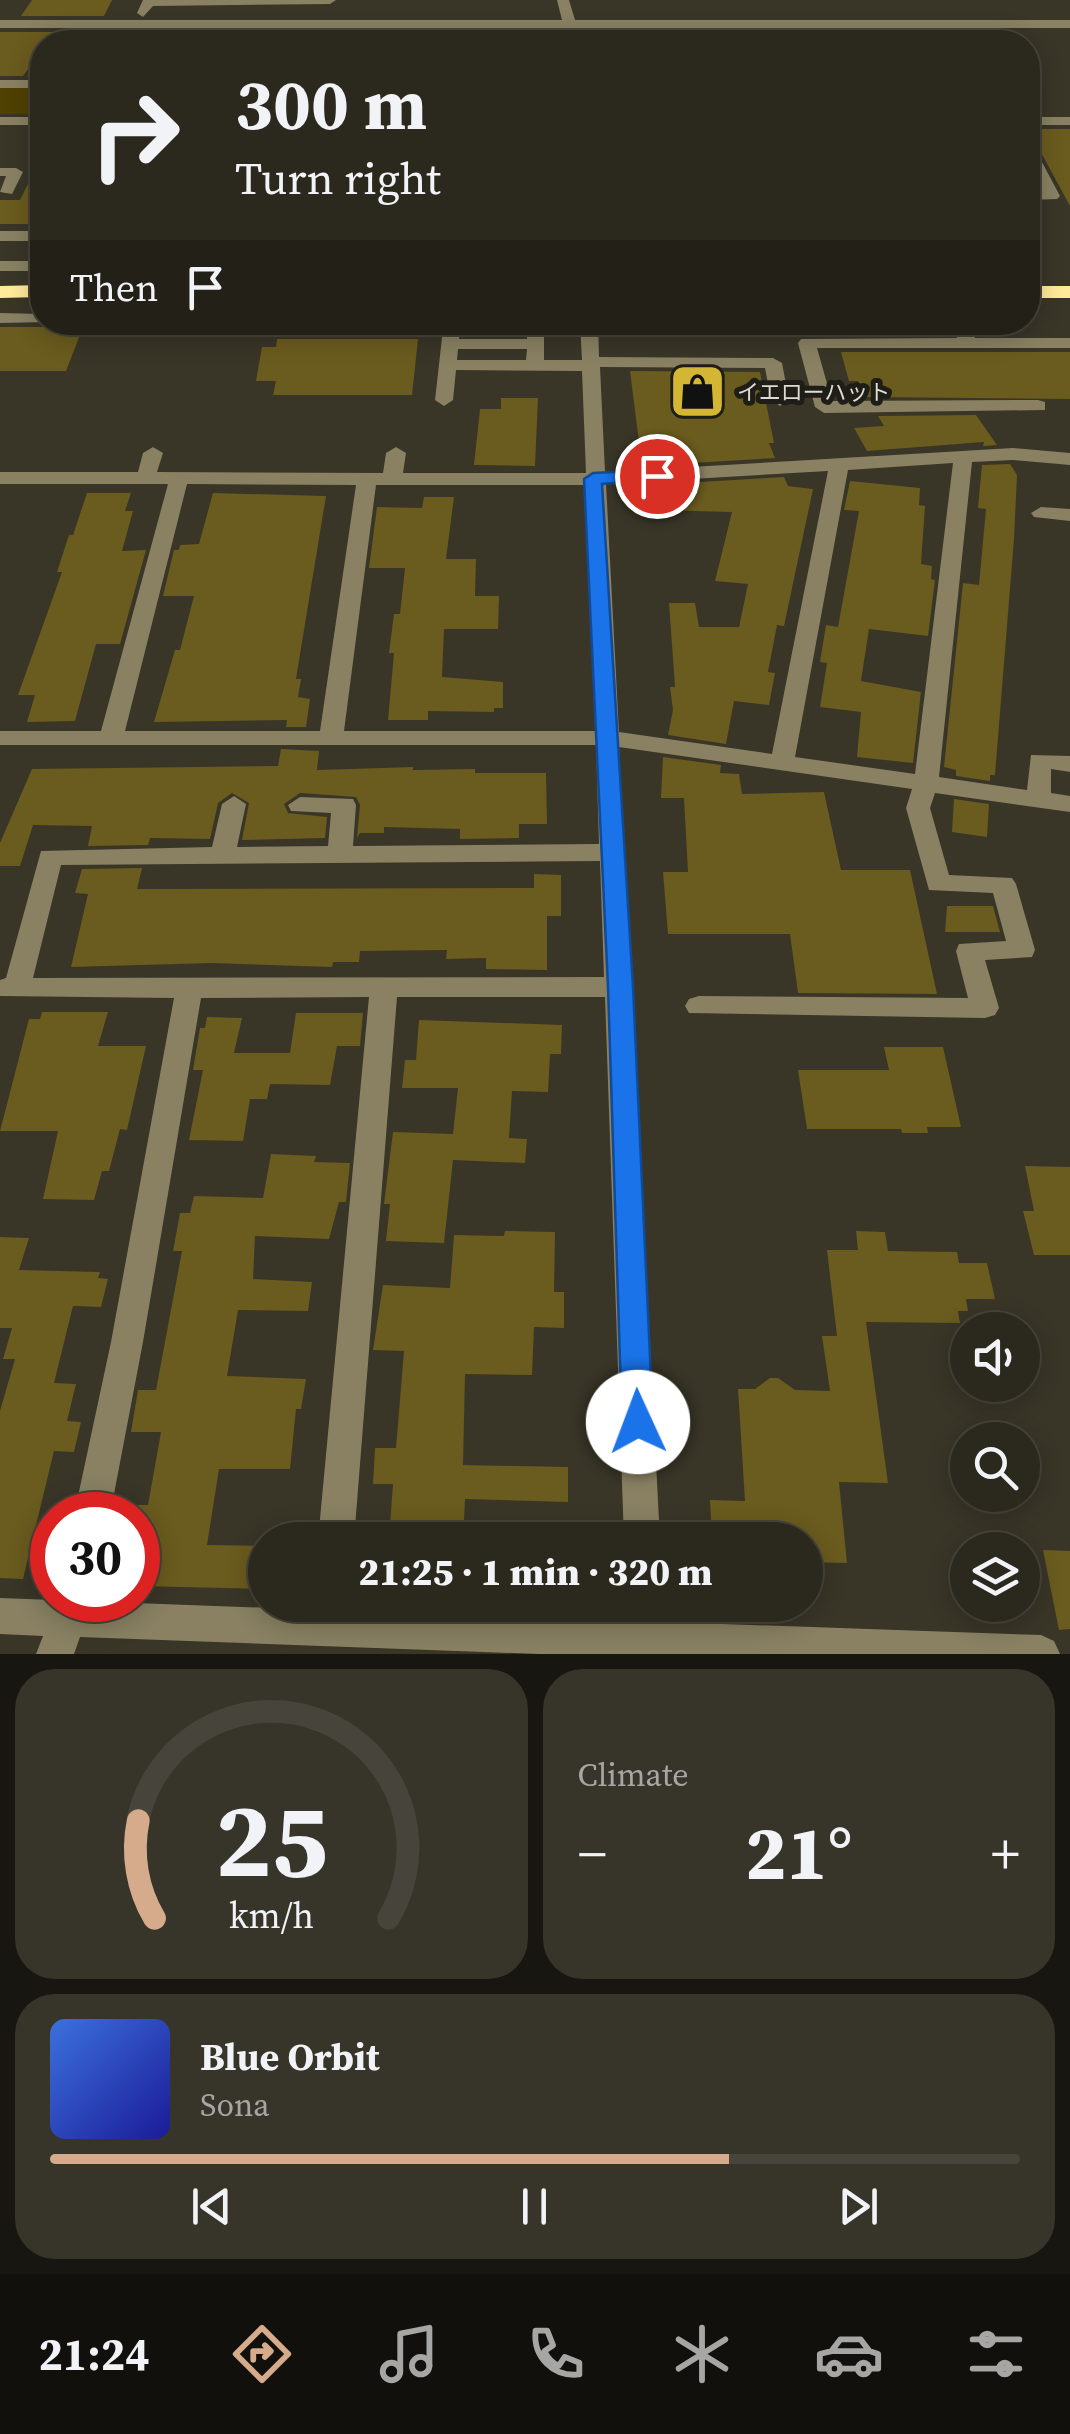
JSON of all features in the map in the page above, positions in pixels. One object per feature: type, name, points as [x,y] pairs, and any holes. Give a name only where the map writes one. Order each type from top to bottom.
[{"type":"highway","points":[[1040,292],[1070,292]]},
{"type":"street","points":[[143,13],[148,2],[175,1],[568,13],[993,18],[1070,24]]},
{"type":"street","points":[[0,13],[143,13],[329,5]]},
{"type":"street","points":[[0,24],[456,25],[568,13],[737,24],[868,24],[1070,12]]},
{"type":"street","points":[[64,30],[68,24]]},
{"type":"street","points":[[151,30],[154,24]]},
{"type":"street","points":[[251,30],[253,24]]},
{"type":"street","points":[[357,30],[358,24]]},
{"type":"street","points":[[737,24],[739,30]]},
{"type":"street","points":[[820,24],[822,30]]},
{"type":"street","points":[[868,24],[871,30]]},
{"type":"street","points":[[455,30],[456,25]]},
{"type":"street","points":[[0,84],[30,84]]},
{"type":"street","points":[[0,121],[30,121]]},
{"type":"street","points":[[1040,121],[1070,121]]},
{"type":"street","points":[[0,172],[16,172],[7,192]]},
{"type":"street","points":[[1040,175],[1052,196],[1040,196]]},
{"type":"street","points":[[0,236],[30,236]]},
{"type":"street","points":[[0,266],[30,266]]},
{"type":"street","points":[[6,292],[0,318],[30,318]]},
{"type":"street","points":[[444,400],[451,335]]},
{"type":"street","points":[[535,365],[536,335]]},
{"type":"street","points":[[590,335],[641,1522]]},
{"type":"street","points":[[965,335],[968,342]]},
{"type":"street","points":[[1038,406],[824,406],[807,343],[1070,343]]},
{"type":"street","points":[[450,344],[536,344]]},
{"type":"street","points":[[448,365],[773,363],[780,400]]},
{"type":"street","points":[[146,478],[153,453]]},
{"type":"street","points":[[392,478],[396,453]]},
{"type":"street","points":[[0,478],[593,479],[1013,454],[1070,459]]},
{"type":"street","points":[[699,1006],[985,1008],[969,951],[1022,950],[1003,884],[938,884],[918,808],[926,784],[962,457]]},
{"type":"street","points":[[782,763],[838,464]]},
{"type":"street","points":[[111,738],[179,478]]},
{"type":"street","points":[[331,738],[366,478]]},
{"type":"street","points":[[1041,513],[1070,515]]},
{"type":"street","points":[[0,738],[608,738],[1070,804]]},
{"type":"street","points":[[1039,800],[1039,760],[1070,764]]},
{"type":"street","points":[[223,855],[234,804]]},
{"type":"street","points":[[300,805],[344,805],[340,854]]},
{"type":"street","points":[[614,852],[50,857],[5,991],[620,987]]},
{"type":"street","points":[[338,1522],[384,987]]},
{"type":"street","points":[[97,1492],[189,988]]},
{"type":"street","points":[[160,1611],[248,1614]]},
{"type":"street","points":[[0,1616],[30,1613]]},
{"type":"street","points":[[55,1654],[68,1622]]},
{"type":"street","points":[[342,1622],[382,1642],[664,1635],[915,1652],[1041,1654]]},
{"type":"shaded area","points":[[0,88],[30,88],[30,114],[0,114]]},
{"type":"building","points":[[32,0],[112,0],[104,16],[21,16]]},
{"type":"building","points":[[0,32],[30,32],[30,66],[23,76],[0,76]]},
{"type":"building","points":[[1040,129],[1070,129],[1070,206],[1040,151]]},
{"type":"building","points":[[30,180],[30,224],[0,224],[0,200],[20,200]]},
{"type":"building","points":[[0,327],[30,327],[30,335],[80,335],[66,371],[0,371]]},
{"type":"building","points":[[277,339],[418,339],[412,395],[273,395],[276,381],[256,381],[262,347],[276,347]]},
{"type":"building","points":[[841,352],[1070,352],[1070,399],[867,397],[858,381],[849,381]]},
{"type":"building","points":[[630,371],[760,372],[774,443],[769,443],[775,458],[642,466]]},
{"type":"building","points":[[501,398],[538,398],[535,466],[474,465],[480,409],[501,409]]},
{"type":"building","points":[[976,415],[997,445],[983,446],[984,442],[867,451],[854,428],[884,426],[878,416]]},
{"type":"building","points":[[1010,464],[1017,475],[1014,539],[995,775],[990,775],[990,781],[956,776],[956,770],[944,767],[963,583],[979,585],[986,509],[978,508],[982,465]]},
{"type":"building","points":[[784,477],[788,486],[813,489],[784,626],[777,625],[768,672],[775,673],[769,705],[734,701],[726,744],[668,735],[673,710],[670,687],[675,687],[669,603],[695,603],[699,627],[739,627],[748,584],[715,581],[732,512],[656,510],[648,485]]},
{"type":"building","points":[[850,481],[920,488],[919,505],[925,506],[921,564],[932,566],[931,579],[935,580],[928,636],[869,629],[861,681],[921,692],[913,763],[857,757],[861,712],[820,707],[827,663],[820,662],[826,625],[838,627],[859,511],[844,510]]},
{"type":"building","points":[[87,493],[131,493],[125,511],[133,511],[122,551],[146,550],[120,644],[96,644],[75,721],[27,722],[35,695],[18,695],[62,572],[57,572],[69,535],[73,535]]},
{"type":"building","points":[[213,493],[326,496],[296,679],[301,679],[298,697],[310,699],[306,727],[286,727],[287,720],[154,722],[194,596],[163,596],[174,550],[179,550],[180,545],[199,544]]},
{"type":"building","points":[[424,497],[454,497],[446,559],[476,559],[475,596],[499,596],[498,629],[444,629],[442,677],[503,682],[503,708],[494,708],[494,712],[428,711],[428,720],[388,720],[394,653],[389,653],[394,614],[400,614],[405,568],[369,568],[377,507],[422,508]]},
{"type":"building","points":[[281,749],[319,751],[317,770],[413,767],[475,769],[475,773],[546,773],[547,824],[519,824],[519,838],[460,839],[460,829],[384,827],[384,833],[360,833],[357,838],[360,805],[356,797],[300,793],[284,804],[288,813],[327,817],[325,838],[242,840],[249,803],[232,793],[218,803],[210,839],[150,838],[148,845],[88,846],[92,826],[33,825],[20,866],[0,866],[0,843],[32,769],[278,766]]},
{"type":"building","points":[[663,757],[721,765],[720,773],[739,774],[742,794],[824,792],[841,870],[910,870],[937,994],[798,993],[790,934],[668,934],[663,872],[688,872],[684,798],[661,798]]},
{"type":"building","points":[[954,799],[989,804],[987,837],[952,832]]},
{"type":"building","points":[[142,868],[137,889],[534,888],[534,874],[561,875],[561,916],[547,916],[547,970],[486,969],[486,958],[446,959],[447,950],[360,951],[359,962],[333,962],[332,967],[212,963],[71,967],[88,894],[75,893],[82,869]]},
{"type":"building","points":[[947,906],[993,906],[1000,932],[945,932]]},
{"type":"building","points":[[42,1012],[108,1012],[98,1046],[146,1046],[127,1130],[120,1129],[109,1171],[102,1171],[94,1200],[43,1199],[58,1131],[0,1131],[29,1019],[40,1019]]},
{"type":"building","points":[[296,1013],[363,1013],[360,1046],[337,1046],[330,1085],[270,1084],[267,1099],[250,1099],[243,1141],[189,1140],[203,1070],[193,1070],[200,1028],[205,1028],[207,1017],[242,1018],[234,1053],[290,1053]]},
{"type":"building","points":[[419,1020],[562,1025],[561,1054],[550,1054],[548,1092],[512,1091],[509,1138],[527,1139],[525,1163],[453,1160],[444,1243],[386,1241],[390,1204],[384,1204],[393,1132],[453,1134],[458,1088],[402,1088],[405,1060],[416,1060]]},
{"type":"building","points":[[884,1047],[943,1047],[961,1127],[927,1127],[928,1133],[902,1133],[901,1129],[807,1129],[798,1070],[889,1070]]},
{"type":"building","points":[[271,1154],[316,1156],[314,1162],[350,1163],[346,1202],[339,1202],[329,1239],[255,1236],[253,1279],[312,1282],[308,1311],[238,1310],[227,1376],[306,1379],[301,1409],[296,1409],[290,1469],[219,1469],[207,1545],[248,1546],[248,1589],[160,1587],[160,1492],[150,1492],[161,1432],[131,1432],[138,1390],[156,1390],[182,1251],[173,1251],[180,1213],[190,1213],[194,1196],[263,1198]]},
{"type":"building","points":[[1025,1166],[1070,1167],[1070,1255],[1034,1255],[1023,1211],[1034,1211]]},
{"type":"building","points":[[505,1231],[555,1232],[554,1292],[564,1292],[564,1328],[534,1327],[532,1375],[465,1374],[463,1465],[568,1467],[568,1502],[465,1499],[464,1522],[390,1522],[393,1484],[373,1484],[375,1448],[396,1448],[404,1351],[373,1350],[383,1285],[450,1288],[454,1235],[504,1236]]},
{"type":"building","points":[[856,1231],[885,1232],[888,1251],[957,1252],[959,1263],[987,1263],[995,1299],[966,1299],[968,1311],[950,1312],[950,1323],[866,1322],[888,1483],[839,1482],[847,1563],[823,1562],[823,1522],[711,1522],[710,1500],[745,1501],[738,1389],[755,1389],[770,1378],[778,1378],[795,1390],[830,1391],[822,1336],[837,1336],[827,1250],[858,1250]]},
{"type":"building","points":[[0,1237],[29,1238],[19,1270],[100,1272],[98,1278],[108,1279],[101,1307],[73,1306],[54,1383],[76,1384],[67,1421],[81,1422],[74,1452],[54,1451],[44,1492],[30,1492],[30,1550],[23,1579],[0,1578],[0,1411],[15,1359],[3,1359],[12,1328],[0,1328]]},
{"type":"building","points":[[1043,1550],[1070,1551],[1070,1629],[1059,1630]]},
{"type":"place","name":"イエローハット","points":[[698,392]]},
{"type":"route","points":[[638,1422],[593,479],[657,476]]}]
